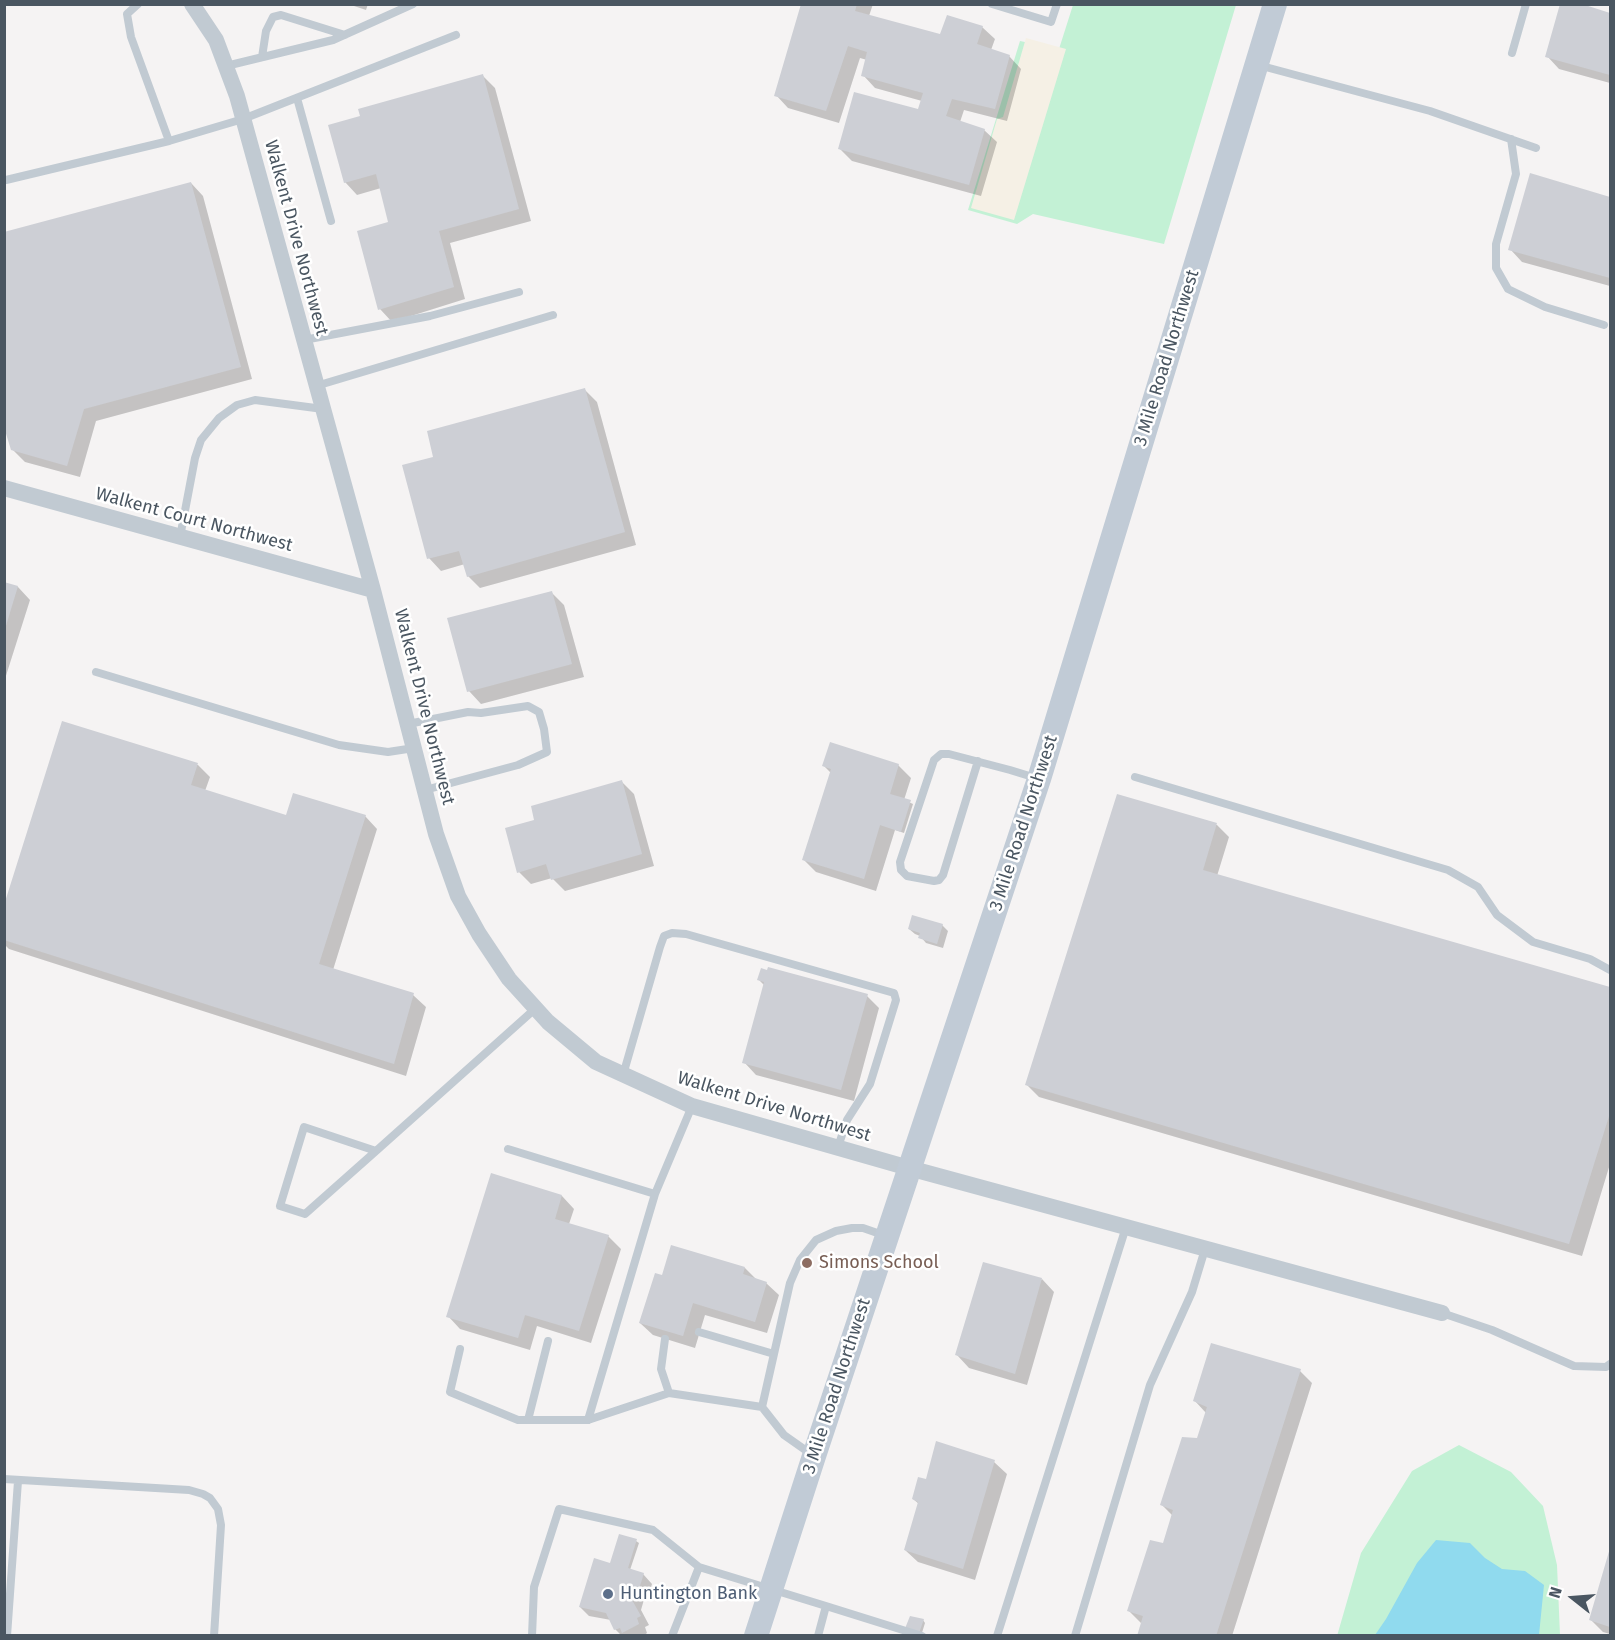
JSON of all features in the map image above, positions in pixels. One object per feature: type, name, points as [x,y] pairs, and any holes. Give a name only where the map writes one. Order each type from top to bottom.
[{"type":"main road","name":"3 Mile Road Northwest","points":[[756,1635],[1039,779],[1275,4]]},
{"type":"street","name":"Walkent Drive Northwest","points":[[192,4],[216,40],[243,119],[373,590],[436,834],[458,896],[479,934],[509,980],[548,1022],[596,1062],[692,1106],[909,1168],[1442,1313]]},
{"type":"street","name":"Walkent Court Northwest","points":[[4,488],[373,590]]},
{"type":"lane","points":[[138,4],[127,14],[131,37],[169,141]]},
{"type":"lane","points":[[226,66],[333,40],[413,4]]},
{"type":"lane","points":[[992,4],[1051,22],[1057,4]]},
{"type":"lane","points":[[1512,53],[1526,4]]},
{"type":"lane","points":[[262,57],[266,31],[273,17],[281,15],[345,35]]},
{"type":"lane","points":[[6,180],[169,141],[243,119],[456,35]]},
{"type":"lane","points":[[1257,64],[1430,111],[1536,148]]},
{"type":"lane","points":[[297,98],[331,221]]},
{"type":"lane","points":[[1511,139],[1516,174],[1496,244],[1496,268],[1508,289],[1545,308],[1604,325]]},
{"type":"lane","points":[[304,340],[430,316],[519,292]]},
{"type":"lane","points":[[316,386],[553,315]]},
{"type":"lane","points":[[180,537],[195,458],[201,440],[219,418],[237,405],[255,400],[323,409]]},
{"type":"lane","points":[[96,672],[339,744],[388,752],[414,748]]},
{"type":"lane","points":[[408,724],[468,712],[482,714],[528,706],[539,712],[544,729],[547,752],[518,765],[425,790]]},
{"type":"lane","points":[[978,761],[943,875],[939,880],[934,881],[907,876],[901,870],[900,862],[934,760],[941,754],[949,753],[978,761],[1039,779]]},
{"type":"lane","points":[[1135,777],[1448,870],[1478,887],[1497,915],[1533,942],[1590,959],[1611,970]]},
{"type":"lane","points":[[623,1075],[660,947],[664,936],[672,933],[686,934],[894,993],[896,1000],[870,1084],[847,1120],[838,1147]]},
{"type":"lane","points":[[376,1151],[304,1127],[280,1206],[305,1214],[376,1151],[536,1008]]},
{"type":"lane","points":[[588,1420],[655,1194],[692,1106]]},
{"type":"lane","points":[[508,1149],[655,1194]]},
{"type":"lane","points":[[998,1635],[1126,1227]]},
{"type":"lane","points":[[762,1407],[790,1283],[800,1260],[816,1240],[836,1231],[863,1228],[887,1236]]},
{"type":"lane","points":[[1075,1635],[1150,1385],[1192,1292],[1205,1249]]},
{"type":"lane","points":[[1442,1313],[1492,1330],[1574,1366],[1606,1367],[1611,1364]]},
{"type":"lane","points":[[699,1332],[774,1354]]},
{"type":"lane","points":[[666,1339],[661,1369],[669,1393]]},
{"type":"lane","points":[[528,1420],[548,1341]]},
{"type":"lane","points":[[460,1349],[450,1392],[518,1420],[588,1420],[669,1393],[762,1407],[784,1435],[814,1456]]},
{"type":"lane","points":[[4,1479],[189,1490],[210,1498],[218,1509],[221,1525],[214,1635]]},
{"type":"lane","points":[[7,1635],[18,1481]]},
{"type":"lane","points":[[532,1635],[534,1587],[560,1509],[653,1530],[699,1567],[922,1635]]},
{"type":"lane","points":[[672,1635],[699,1567]]},
{"type":"lane","points":[[818,1635],[826,1606]]},
{"type":"green space","points":[[1073,5],[1236,5],[1164,244],[1033,214],[1017,224],[968,210],[1020,41],[1059,49]]},
{"type":"green space","points":[[1459,1445],[1511,1472],[1543,1506],[1557,1565],[1560,1635],[1337,1636],[1361,1553],[1412,1471]]},
{"type":"sand","points":[[1026,38],[1066,49],[1014,220],[971,208],[997,119],[1003,117]]},
{"type":"water","points":[[1436,1540],[1470,1543],[1485,1558],[1502,1569],[1525,1571],[1544,1585],[1539,1635],[1375,1635],[1417,1563]]},
{"type":"building","points":[[801,4],[857,4],[855,11],[940,34],[947,15],[983,26],[977,44],[1010,55],[995,109],[952,99],[946,116],[985,129],[969,185],[838,149],[854,92],[918,109],[923,93],[861,76],[867,52],[848,46],[826,111],[774,96]]},
{"type":"building","points":[[1560,4],[1582,4],[1610,13],[1610,75],[1545,57]]},
{"type":"building","points":[[483,74],[519,209],[439,231],[454,287],[378,310],[357,231],[388,222],[376,174],[344,183],[328,125],[360,116],[358,109]]},
{"type":"building","points":[[1530,173],[1610,197],[1610,278],[1508,250]]},
{"type":"building","points":[[191,182],[241,367],[84,409],[67,466],[11,450],[4,427],[4,232]]},
{"type":"building","points":[[585,388],[625,532],[467,577],[459,551],[427,559],[402,465],[433,457],[427,431]]},
{"type":"building","points":[[4,582],[18,586],[5,629],[4,629]]},
{"type":"building","points":[[552,591],[572,664],[467,692],[447,618]]},
{"type":"building","points":[[62,721],[198,763],[191,785],[286,815],[293,793],[366,815],[319,964],[414,993],[394,1064],[4,940],[4,905]]},
{"type":"building","points":[[830,742],[899,764],[890,794],[911,800],[901,832],[880,825],[864,879],[802,860],[831,769],[822,766]]},
{"type":"building","points":[[622,780],[642,854],[551,880],[546,864],[517,873],[505,828],[534,820],[531,806]]},
{"type":"building","points":[[1117,794],[1217,823],[1203,870],[1610,987],[1610,1113],[1569,1244],[1025,1085]]},
{"type":"building","points":[[912,915],[943,924],[937,944],[918,938],[920,933],[908,929]]},
{"type":"building","points":[[768,967],[868,994],[841,1090],[742,1063],[764,982],[757,980],[761,968],[767,970]]},
{"type":"building","points":[[491,1173],[562,1195],[555,1219],[609,1235],[579,1331],[525,1315],[518,1338],[446,1317]]},
{"type":"building","points":[[671,1245],[745,1267],[743,1274],[767,1282],[755,1322],[693,1303],[683,1336],[639,1323],[655,1273],[662,1275]]},
{"type":"building","points":[[983,1262],[1042,1278],[1015,1374],[955,1355]]},
{"type":"building","points":[[1211,1343],[1301,1369],[1216,1636],[1137,1636],[1143,1616],[1127,1611],[1150,1540],[1163,1543],[1173,1510],[1160,1505],[1182,1437],[1197,1438],[1207,1407],[1193,1401]]},
{"type":"building","points":[[936,1441],[995,1460],[963,1569],[904,1550],[918,1502],[912,1499],[918,1477],[926,1479]]},
{"type":"building","name":"Huntington Bank","points":[[619,1534],[637,1539],[628,1568],[644,1573],[639,1589],[636,1588],[632,1600],[641,1616],[637,1618],[639,1624],[622,1633],[620,1628],[614,1630],[606,1613],[579,1607],[594,1558],[610,1563]]},
{"type":"building","points":[[1610,1548],[1610,1627],[1589,1620]]},
{"type":"building","points":[[910,1616],[924,1619],[918,1636],[902,1636]]},
{"type":"place","name":"Simons School","points":[[807,1263]]},
{"type":"place","name":"Huntington Bank","points":[[608,1594]]}]
